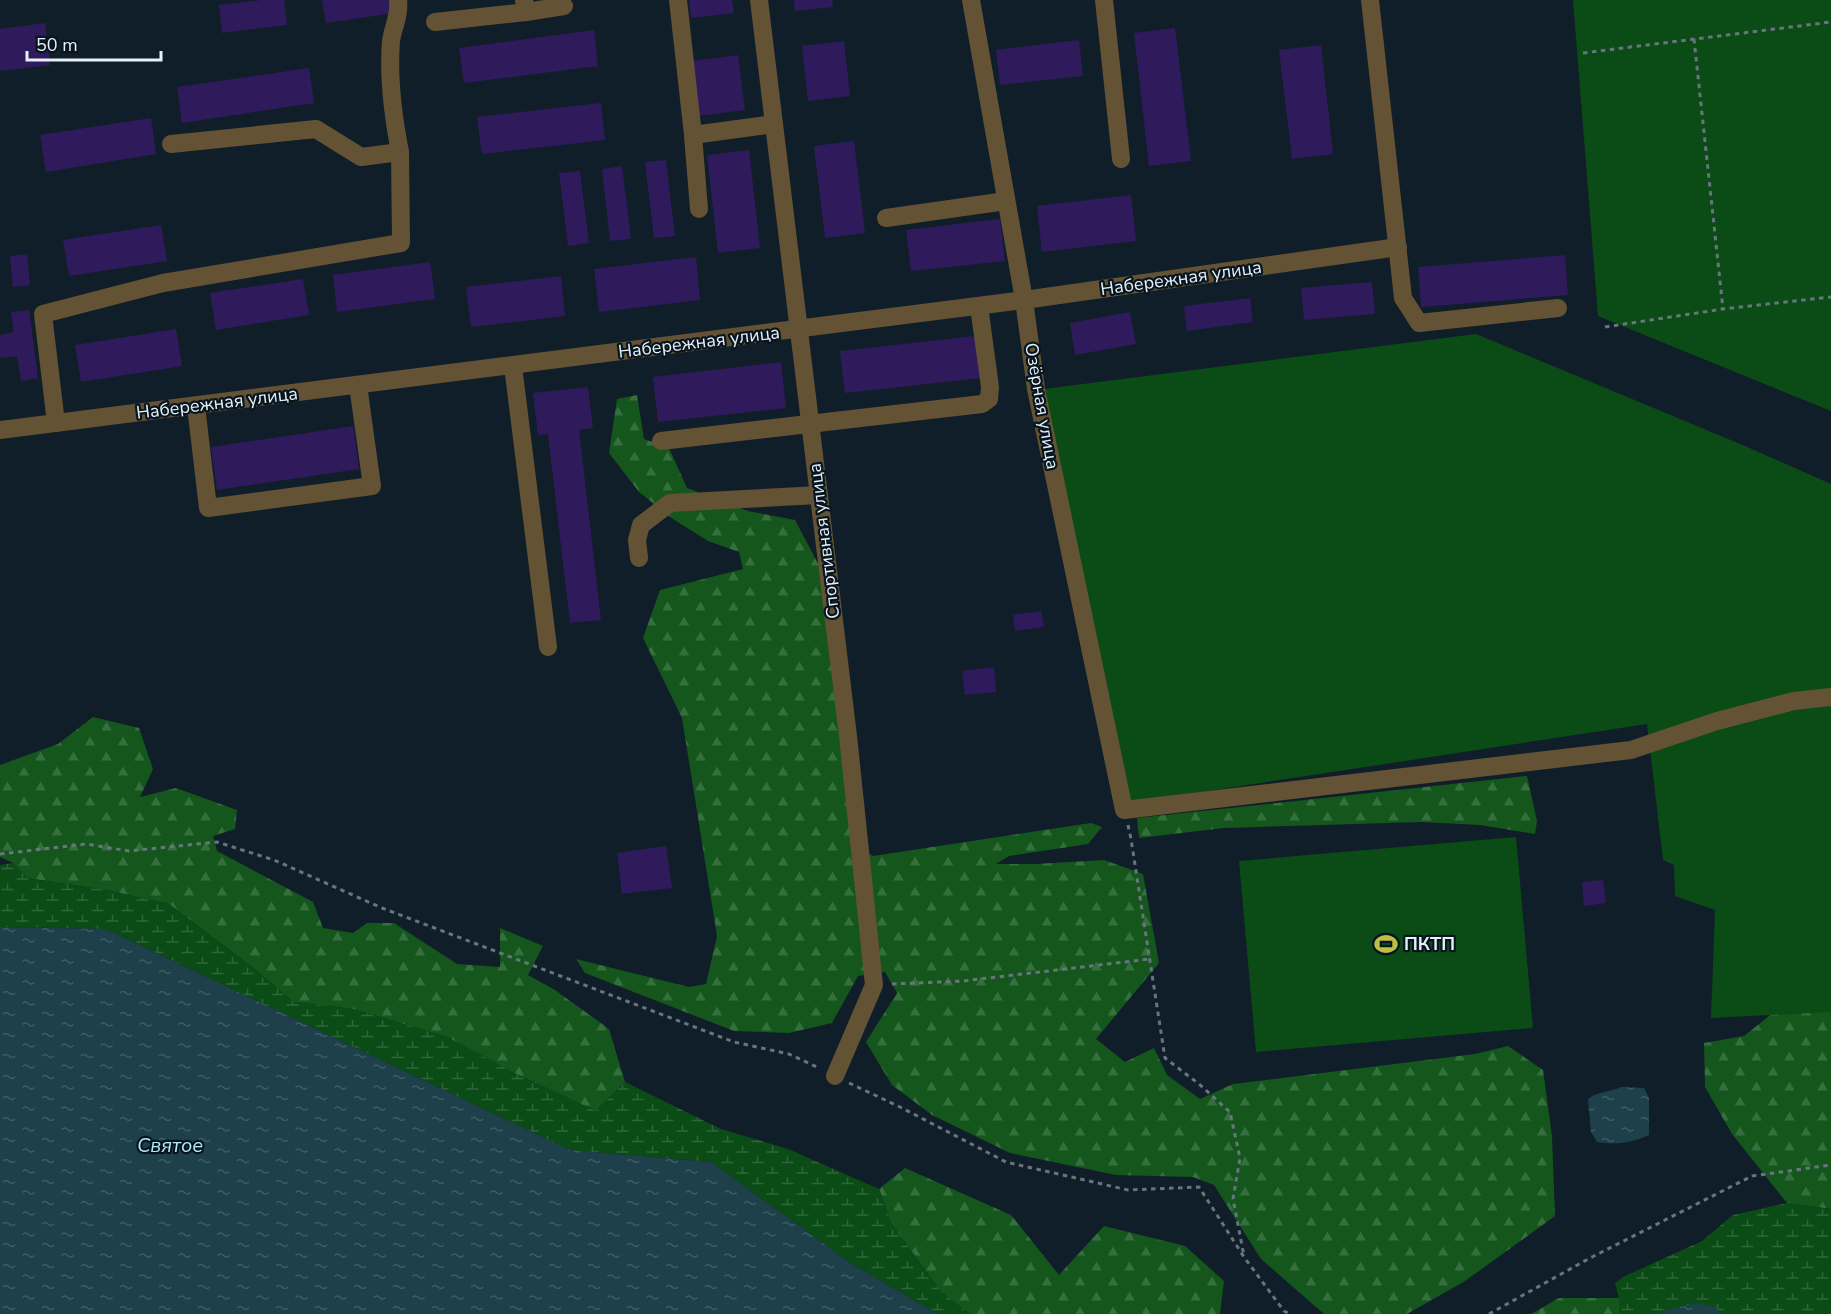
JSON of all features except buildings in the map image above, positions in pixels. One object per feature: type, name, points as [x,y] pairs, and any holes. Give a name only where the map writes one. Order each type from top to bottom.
[{"type":"street","points":[[56,423],[43,314],[163,283],[402,243],[400,152],[393,118],[391,69],[391,39],[399,10],[398,0]]},
{"type":"street","points":[[678,0],[699,208]]},
{"type":"street","name":"Спортивная улица","points":[[759,0],[849,747],[874,985],[835,1076]]},
{"type":"street","name":"Озёрная улица","points":[[971,0],[1024,300],[1036,389],[1124,810]]},
{"type":"street","points":[[1104,0],[1121,159]]},
{"type":"street","points":[[1370,0],[1404,298],[1419,323],[1558,308]]},
{"type":"street","points":[[435,22],[525,6],[564,6]]},
{"type":"street","points":[[693,135],[774,124]]},
{"type":"street","points":[[171,144],[316,129],[362,157],[400,152]]},
{"type":"street","points":[[886,218],[1006,201]]},
{"type":"street","name":"Набережная улица","points":[[0,430],[799,330],[1398,246]]},
{"type":"street","points":[[661,441],[982,404],[989,399],[990,387],[979,306]]},
{"type":"street","points":[[513,366],[548,647]]},
{"type":"street","points":[[196,406],[208,508],[372,486],[357,385]]},
{"type":"street","points":[[639,558],[637,540],[641,525],[670,503],[819,495]]},
{"type":"street","points":[[1124,810],[1631,750],[1717,722],[1794,701],[1831,697]]},
{"type":"path","points":[[1583,53],[1831,22]]},
{"type":"path","points":[[1694,39],[1723,309]]},
{"type":"path","points":[[1605,327],[1723,309],[1831,297]]},
{"type":"path","points":[[1124,810],[1131,838],[1165,1058],[1230,1112],[1240,1158],[1233,1199],[1244,1257]]},
{"type":"path","points":[[0,854],[86,844],[129,851],[217,842],[274,860],[382,908],[734,1042],[789,1054],[900,1107],[1006,1162],[1128,1190],[1199,1187],[1244,1257],[1284,1311],[1290,1314]]},
{"type":"path","points":[[874,985],[963,981],[1150,959]]},
{"type":"path","points":[[1489,1314],[1590,1258],[1752,1176],[1831,1165]]},
{"type":"green space","points":[[1573,0],[1831,0],[1831,411],[1598,316]]},
{"type":"green space","points":[[1476,334],[1831,484],[1831,1012],[1711,1018],[1715,910],[1675,896],[1674,865],[1663,860],[1647,724],[1130,803],[1044,389]]},
{"type":"green space","points":[[637,395],[644,439],[669,448],[687,488],[748,511],[795,520],[835,596],[865,851],[873,856],[1091,823],[1102,827],[1088,844],[1009,856],[996,864],[1104,860],[1143,874],[1159,963],[1096,1039],[1125,1062],[1154,1048],[1167,1075],[1200,1099],[1233,1084],[1475,1054],[1508,1046],[1543,1070],[1552,1136],[1555,1216],[1465,1281],[1407,1314],[1324,1314],[1261,1259],[1214,1185],[1193,1177],[1116,1175],[1010,1153],[932,1115],[892,1085],[866,1042],[897,993],[885,972],[858,976],[832,1023],[789,1033],[734,1031],[585,973],[576,959],[689,987],[706,984],[717,936],[682,718],[643,638],[660,590],[743,569],[739,552],[708,541],[673,519],[639,492],[609,453],[617,399]]},
{"type":"green space","points":[[93,717],[139,728],[153,769],[140,797],[176,788],[237,810],[235,829],[213,836],[217,851],[313,902],[323,928],[353,933],[367,923],[394,923],[457,964],[500,967],[500,928],[543,946],[528,975],[555,990],[609,1029],[625,1082],[596,1111],[514,1073],[447,1037],[353,1009],[294,1002],[169,904],[106,890],[27,878],[13,863],[0,857],[0,765],[58,744]]},
{"type":"green space","points":[[1527,776],[1537,821],[1535,834],[1480,825],[1422,822],[1224,828],[1139,838],[1137,818]]},
{"type":"green space","name":"ПКТП","points":[[1516,837],[1533,1028],[1256,1052],[1239,861]]},
{"type":"green space","points":[[13,863],[27,878],[106,890],[169,904],[294,1002],[353,1009],[447,1037],[514,1073],[596,1111],[625,1082],[721,1129],[788,1149],[879,1189],[891,1223],[941,1292],[970,1314],[938,1314],[852,1264],[711,1162],[570,1150],[106,929],[0,927],[0,865]]},
{"type":"green space","points":[[1831,947],[1831,1209],[1787,1203],[1732,1134],[1705,1087],[1704,1043],[1744,1036],[1803,989]]},
{"type":"green space","points":[[905,1168],[1011,1215],[1059,1275],[1104,1226],[1185,1246],[1224,1281],[1220,1314],[970,1314],[941,1292],[891,1223],[879,1189]]},
{"type":"green space","points":[[1787,1203],[1831,1209],[1831,1314],[1719,1314],[1716,1308],[1663,1311],[1660,1314],[1619,1314],[1619,1298],[1615,1283],[1623,1277],[1702,1241],[1733,1215]]},
{"type":"green space","points":[[1559,1298],[1619,1298],[1619,1314],[1531,1314]]},
{"type":"water","name":"Святое","points":[[0,927],[106,929],[570,1150],[711,1162],[852,1264],[938,1314],[0,1314]]},
{"type":"water","points":[[1623,1087],[1644,1088],[1649,1098],[1649,1135],[1624,1143],[1597,1142],[1591,1132],[1588,1099],[1594,1095]]},
{"type":"water","points":[[1697,1303],[1717,1308],[1719,1314],[1660,1314],[1663,1311]]},
{"type":"place","name":"ПКТП","points":[[1386,944]]}]
